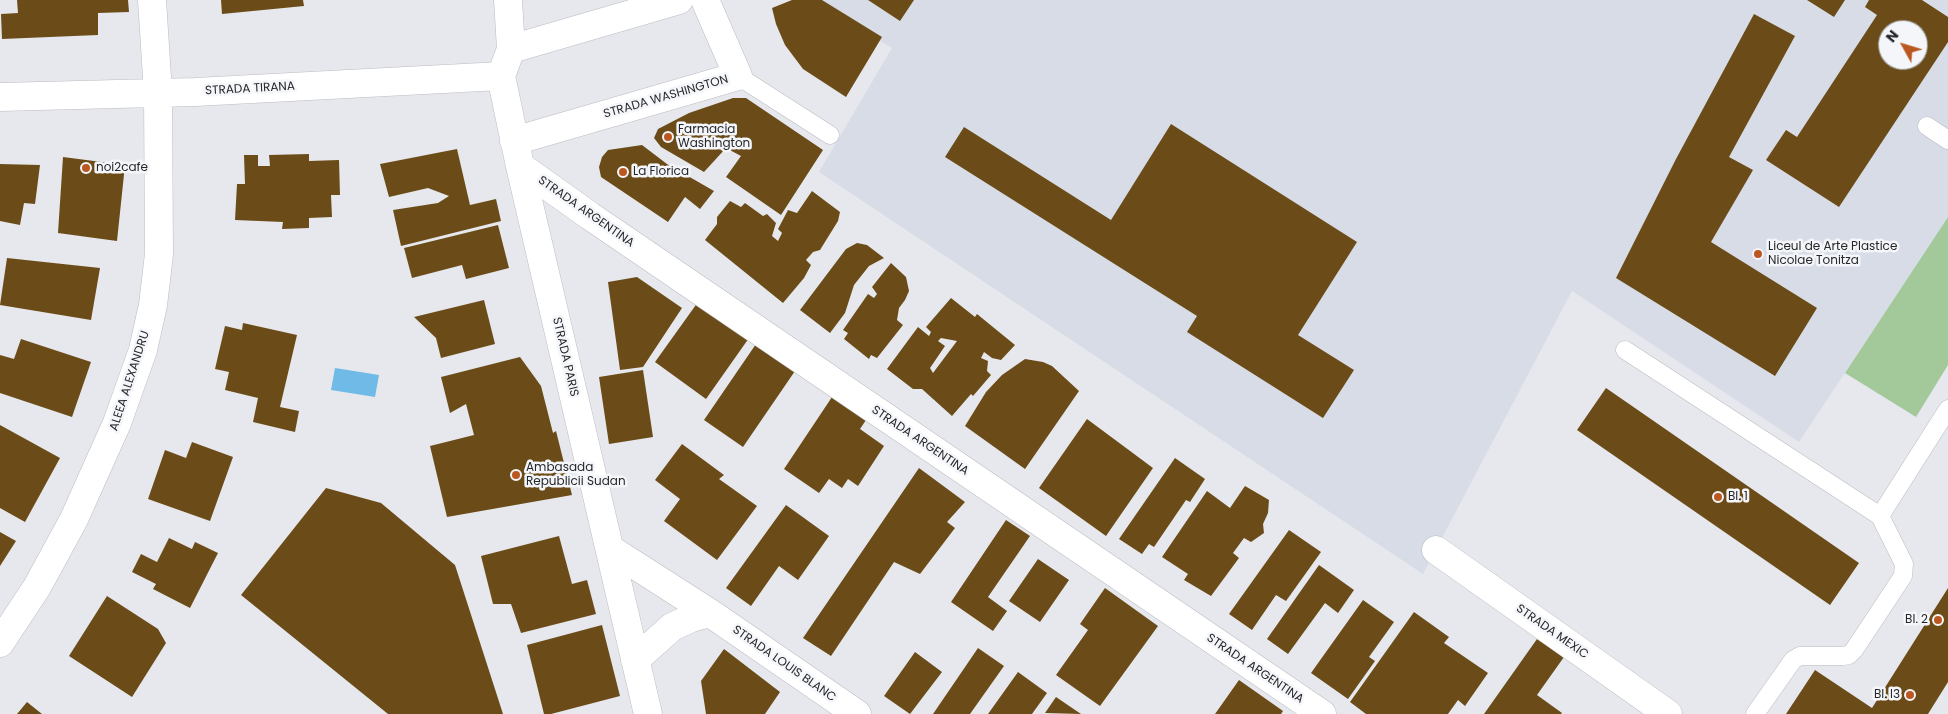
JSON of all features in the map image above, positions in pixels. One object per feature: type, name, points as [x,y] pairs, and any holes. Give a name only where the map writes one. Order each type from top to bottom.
[{"type":"street","name":"ALEEA ALEXANDRU","points":[[0,643],[38,587],[74,519],[118,423],[143,350],[153,305],[159,254],[158,93],[152,0]]},
{"type":"street","points":[[501,76],[511,49],[508,0]]},
{"type":"street","points":[[511,49],[679,0]]},
{"type":"street","name":"STRADA WASHINGTON","points":[[517,153],[738,76],[705,0]]},
{"type":"street","name":"STRADA TIRANA","points":[[0,97],[158,93],[501,76]]},
{"type":"street","name":"STRADA PARIS","points":[[501,76],[517,153],[648,714]]},
{"type":"street","name":"STRADA ARGENTINA","points":[[517,153],[1309,710]]},
{"type":"street","name":"STRADA LOUIS BLANC","points":[[610,549],[710,613],[857,714]]},
{"type":"street","name":"STRADA MEXIC","points":[[1436,550],[1668,714]]},
{"type":"street","points":[[635,660],[672,627],[690,618],[710,613]]},
{"type":"lane","points":[[738,76],[830,134]]},
{"type":"lane","points":[[1927,126],[1948,140]]},
{"type":"lane","points":[[1626,350],[1880,516],[1904,564],[1903,576],[1854,650],[1843,656],[1800,656],[1793,660],[1755,714]]},
{"type":"lane","points":[[1880,516],[1948,409]]},
{"type":"shaded area","points":[[813,0],[1948,0],[1948,217],[1799,442],[1572,291],[1423,574],[819,172],[892,48]]},
{"type":"green space","points":[[1948,217],[1948,365],[1916,417],[1845,373]]},
{"type":"water","points":[[335,368],[379,375],[375,397],[331,390]]},
{"type":"building","points":[[17,0],[128,0],[129,12],[98,13],[98,35],[2,39],[1,14],[18,13]]},
{"type":"building","points":[[221,0],[303,0],[304,6],[222,14]]},
{"type":"building","points":[[792,0],[822,0],[882,37],[846,97],[803,69],[785,45],[776,24],[772,8]]},
{"type":"building","points":[[868,0],[914,0],[900,21]]},
{"type":"building","points":[[1807,0],[1845,0],[1834,17]]},
{"type":"building","points":[[1869,0],[1922,0],[1948,17],[1948,42],[1839,207],[1766,160],[1786,130],[1797,137],[1877,15],[1865,7]]},
{"type":"building","points":[[1754,14],[1795,36],[1729,157],[1753,170],[1711,242],[1817,308],[1775,376],[1616,278],[1676,159]]},
{"type":"building","points":[[733,98],[746,98],[823,150],[781,215],[726,177],[741,156],[726,148],[704,172],[661,147],[654,138],[658,129],[689,113]]},
{"type":"building","points":[[1171,124],[1357,242],[1298,335],[1354,370],[1323,418],[1187,332],[1197,316],[945,157],[964,127],[1111,220]]},
{"type":"building","points":[[642,145],[667,164],[714,191],[700,209],[685,197],[668,222],[601,177],[599,167],[602,157],[608,150]]},
{"type":"building","points":[[457,149],[470,205],[496,199],[501,221],[401,246],[393,210],[438,203],[449,196],[428,188],[389,197],[380,164]]},
{"type":"building","points":[[309,154],[309,161],[339,160],[340,195],[331,195],[332,217],[309,218],[309,228],[282,229],[283,222],[235,220],[237,184],[245,184],[244,155],[258,155],[258,166],[270,166],[269,155]]},
{"type":"building","points":[[63,157],[125,165],[117,241],[58,233]]},
{"type":"building","points":[[0,164],[40,165],[35,204],[24,203],[20,225],[0,221]]},
{"type":"building","points":[[812,191],[840,212],[838,221],[820,250],[813,252],[806,260],[811,265],[804,278],[783,303],[705,240],[717,224],[717,217],[730,201],[741,207],[745,203],[763,216],[767,214],[776,223],[772,236],[778,241],[782,233],[778,229],[788,210],[797,213]]},
{"type":"building","points":[[498,225],[509,268],[466,279],[462,265],[412,278],[404,248]]},
{"type":"building","points":[[857,243],[867,245],[884,258],[869,266],[854,285],[845,313],[830,333],[800,310],[846,249]]},
{"type":"building","points":[[7,258],[100,268],[91,320],[0,305]]},
{"type":"building","points":[[891,263],[906,277],[909,291],[899,308],[897,320],[903,325],[877,358],[871,355],[869,359],[844,339],[848,333],[843,330],[868,294],[874,298],[877,294],[872,287]]},
{"type":"building","points":[[637,277],[682,308],[643,367],[620,370],[608,282]]},
{"type":"building","points":[[951,298],[975,317],[977,314],[1015,345],[1001,360],[992,358],[984,352],[981,358],[988,361],[987,371],[991,375],[952,416],[922,389],[913,389],[887,369],[918,327],[929,336],[931,332],[926,327]],"holes":[[[941,338],[957,341],[933,373],[930,368],[945,346],[938,341]]]},
{"type":"building","points":[[484,300],[495,344],[441,358],[436,338],[414,317]]},
{"type":"building","points":[[698,302],[749,338],[706,399],[655,362]]},
{"type":"building","points":[[243,323],[297,335],[280,407],[299,411],[295,432],[253,422],[258,398],[225,390],[229,372],[215,369],[225,326],[242,330]]},
{"type":"building","points":[[21,339],[91,362],[72,417],[0,393],[0,355],[14,359]]},
{"type":"building","points":[[756,344],[795,371],[743,447],[704,420]]},
{"type":"building","points":[[520,357],[541,386],[553,433],[556,431],[572,495],[447,517],[430,446],[474,435],[466,404],[450,413],[441,377]]},
{"type":"building","points":[[1025,359],[1043,362],[1052,366],[1079,391],[1025,469],[965,426],[986,392],[1002,375]]},
{"type":"building","points":[[643,370],[653,437],[609,444],[599,377]]},
{"type":"building","name":"Bl. 1","points":[[1606,388],[1859,563],[1830,605],[1577,430]]},
{"type":"building","points":[[836,391],[870,414],[860,429],[884,446],[858,486],[848,479],[842,488],[829,479],[819,493],[784,469]]},
{"type":"building","points":[[1087,419],[1153,468],[1106,536],[1039,488]]},
{"type":"building","points":[[0,425],[60,458],[25,522],[0,508]]},
{"type":"building","points":[[192,442],[233,457],[210,521],[148,499],[165,450],[186,458]]},
{"type":"building","points":[[682,444],[724,475],[719,479],[757,506],[717,560],[664,521],[680,499],[655,480]]},
{"type":"building","points":[[1175,458],[1205,479],[1190,502],[1186,500],[1154,547],[1149,544],[1142,554],[1119,539]]},
{"type":"building","points":[[919,468],[965,502],[947,522],[955,528],[920,574],[894,562],[831,656],[803,638]]},
{"type":"building","points":[[1245,486],[1269,500],[1268,513],[1263,524],[1264,533],[1251,542],[1244,538],[1233,553],[1239,558],[1211,596],[1184,580],[1188,574],[1162,557],[1207,491],[1230,508]]},
{"type":"building","points":[[326,488],[381,503],[455,565],[503,714],[388,714],[241,595]]},
{"type":"building","points":[[786,505],[829,536],[798,580],[779,566],[751,606],[726,588]]},
{"type":"building","points":[[1006,520],[1030,536],[988,597],[1007,611],[993,631],[951,602]]},
{"type":"building","points":[[1289,530],[1321,552],[1286,601],[1276,595],[1252,630],[1229,614]]},
{"type":"building","points":[[0,532],[16,541],[0,566]]},
{"type":"building","points":[[559,536],[572,584],[587,580],[596,614],[521,633],[511,604],[493,604],[481,556]]},
{"type":"building","points":[[169,538],[192,549],[195,542],[218,553],[190,608],[153,589],[156,584],[132,572],[141,554],[157,562]]},
{"type":"building","points":[[1038,559],[1069,580],[1040,622],[1009,601]]},
{"type":"building","points":[[1319,565],[1354,590],[1338,613],[1325,603],[1288,654],[1267,639]]},
{"type":"building","points":[[1105,588],[1158,626],[1100,706],[1056,675],[1088,630],[1080,624]]},
{"type":"building","name":"Bl. I3","points":[[1948,588],[1948,682],[1928,714],[1786,714],[1815,670],[1872,708]]},
{"type":"building","points":[[107,596],[158,629],[166,643],[132,697],[69,656]]},
{"type":"building","points":[[1363,600],[1394,622],[1369,657],[1375,661],[1348,699],[1311,673]]},
{"type":"building","points":[[1414,612],[1449,637],[1444,643],[1488,673],[1465,706],[1458,700],[1448,714],[1366,714],[1350,702]]},
{"type":"building","points":[[602,625],[620,696],[551,714],[544,714],[527,645]]},
{"type":"building","points":[[1537,639],[1564,657],[1537,695],[1562,713],[1484,714]]},
{"type":"building","points":[[978,648],[1004,666],[970,714],[933,714]]},
{"type":"building","points":[[724,649],[780,692],[765,714],[706,714],[701,681]]},
{"type":"building","points":[[915,652],[942,672],[910,714],[884,696]]},
{"type":"building","points":[[1018,672],[1047,693],[1032,714],[988,714]]},
{"type":"building","points":[[1239,680],[1283,711],[1281,714],[1215,714]]},
{"type":"building","points":[[1056,697],[1081,714],[1045,713]]},
{"type":"building","points":[[27,702],[42,714],[17,714]]},
{"type":"place","name":"Farmacia Washington","points":[[668,137]]},
{"type":"place","name":"noi2cafe","points":[[86,168]]},
{"type":"place","name":"La Florica","points":[[623,172]]},
{"type":"place","name":"Liceul de Arte Plastice Nicolae Tonitza","points":[[1758,254]]},
{"type":"place","name":"Ambasada Republicii Sudan","points":[[516,475]]},
{"type":"place","name":"Bl. 1","points":[[1718,497]]},
{"type":"place","name":"Bl. 2","points":[[1938,620]]},
{"type":"place","name":"Bl. I3","points":[[1910,695]]}]
